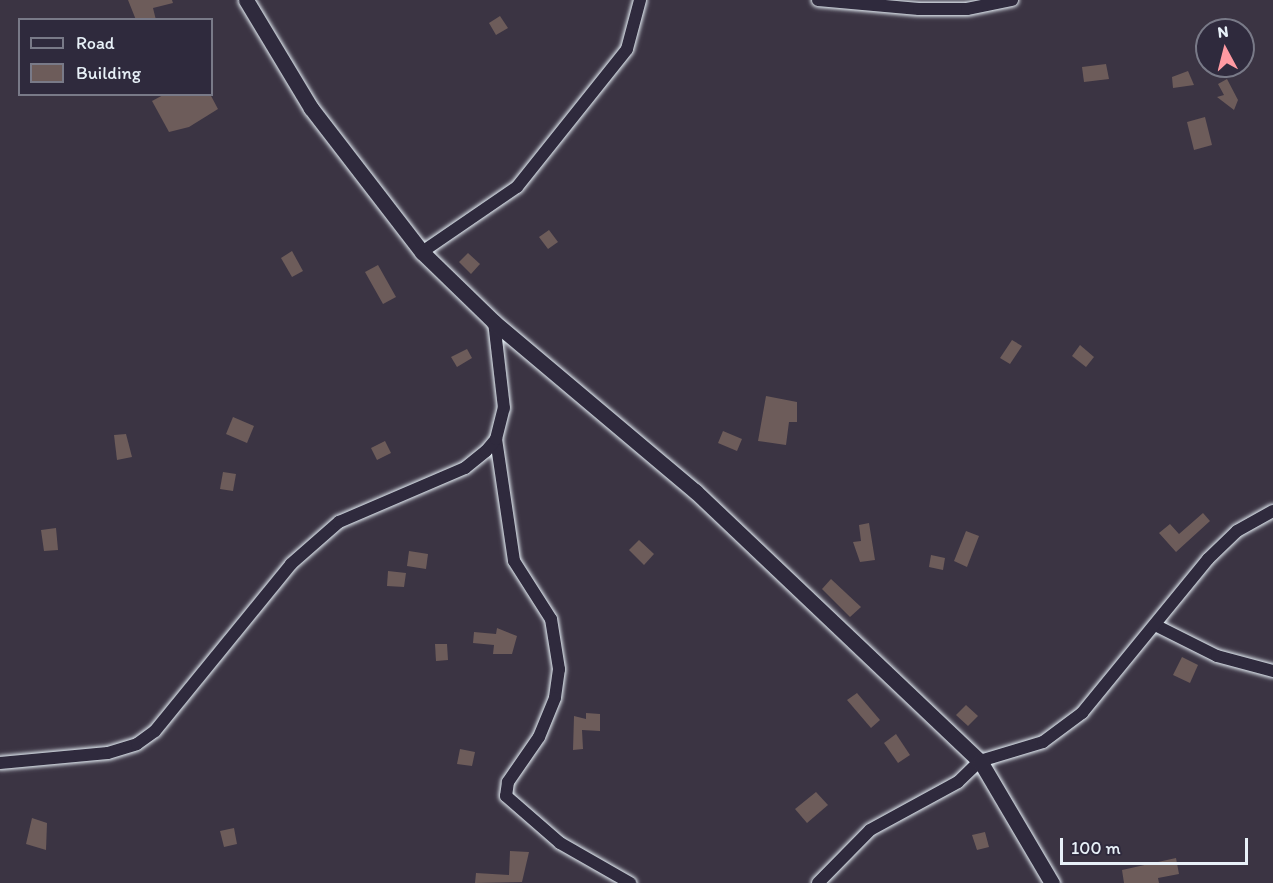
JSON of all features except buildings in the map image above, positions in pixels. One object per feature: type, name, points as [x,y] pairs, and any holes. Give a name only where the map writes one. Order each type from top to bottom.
[{"type":"street","points":[[246,0],[311,108],[422,252],[494,322],[695,491],[980,761],[1052,883]]},
{"type":"street","points":[[422,252],[517,187],[627,49],[640,0]]},
{"type":"street","points":[[818,0],[967,9],[1012,0]]},
{"type":"street","points":[[494,322],[504,408],[496,439],[514,561],[551,620],[559,669],[539,737],[508,782],[506,796],[561,843],[630,883]]},
{"type":"street","points":[[0,763],[108,753],[137,744],[155,731],[291,564],[339,522],[465,468],[496,439]]},
{"type":"street","points":[[818,883],[870,830],[958,782],[980,761],[1043,742],[1066,725],[1122,671],[1208,559],[1237,531],[1273,511]]},
{"type":"street","points":[[1156,626],[1217,656],[1273,671]]}]
